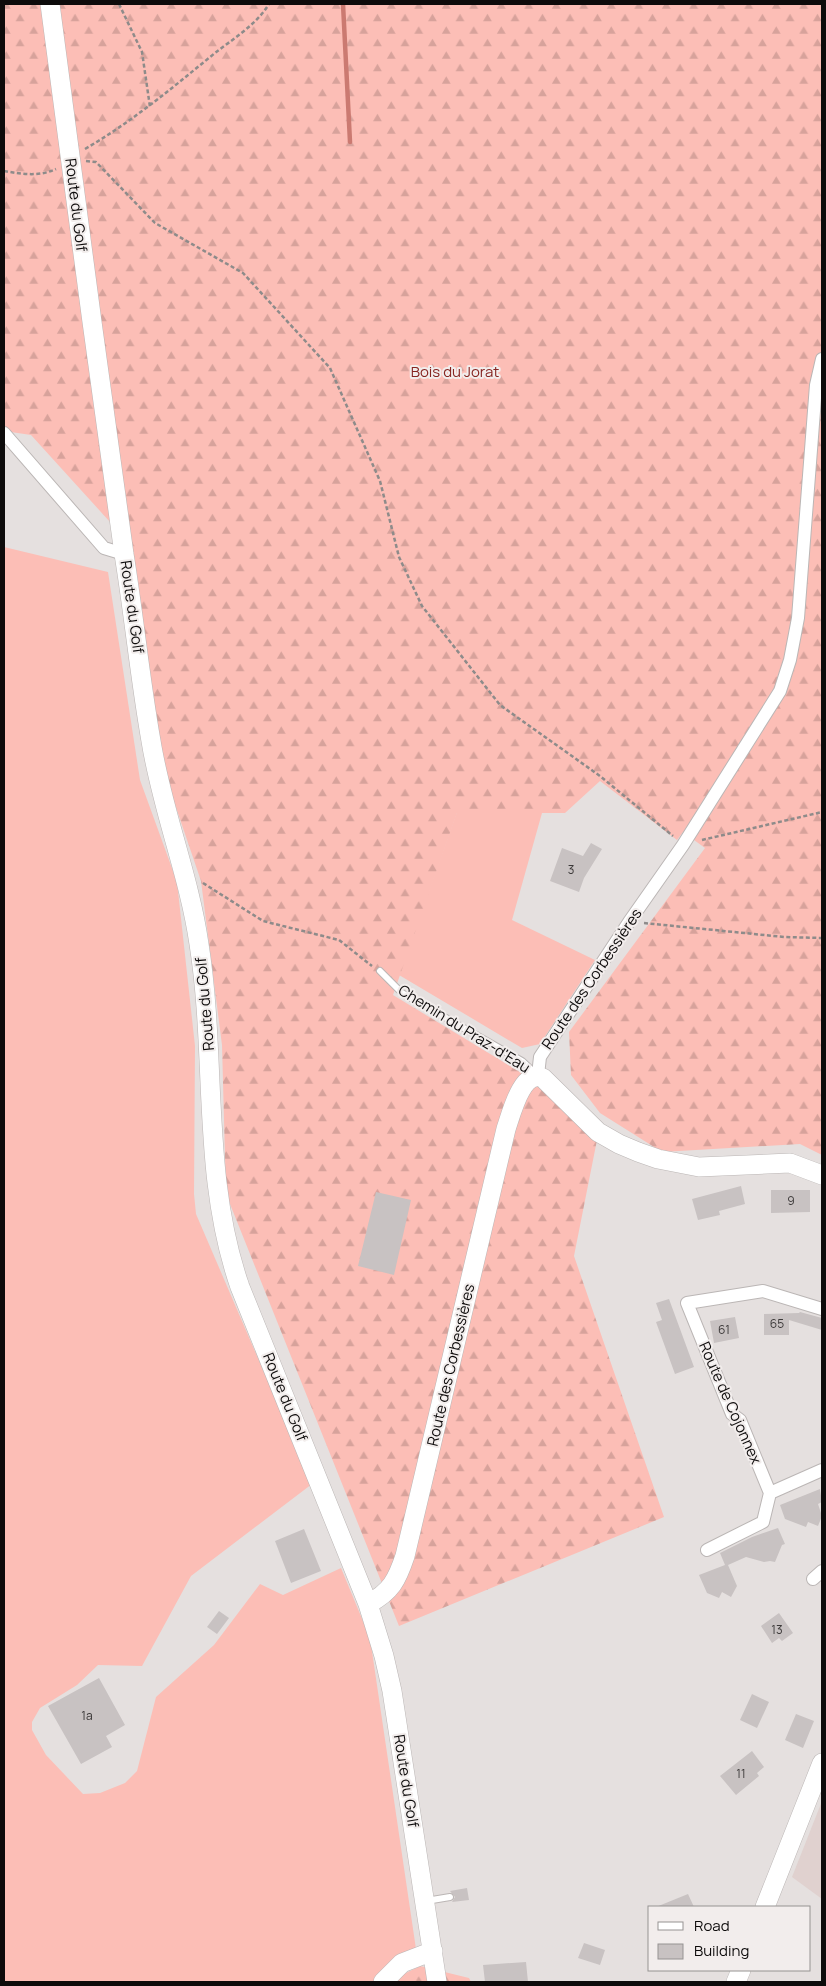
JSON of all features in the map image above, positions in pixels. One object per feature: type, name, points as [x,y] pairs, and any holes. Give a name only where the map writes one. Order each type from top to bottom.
[{"type":"main road","name":"Route du Golf","points":[[50,4],[108,447],[154,761],[184,868],[200,949],[207,1012],[215,1170],[220,1208],[230,1255],[240,1287],[368,1604],[384,1656],[392,1691],[437,1982]]},
{"type":"main road","name":"Route des Corbessières","points":[[368,1604],[388,1591],[398,1577],[406,1556],[506,1129],[524,1085],[532,1077],[538,1075]]},
{"type":"main road","name":"Chemin du Praz-d'Eau","points":[[538,1075],[548,1082],[598,1132],[618,1144],[638,1152],[658,1159],[699,1167],[790,1163],[822,1175]]},
{"type":"main road","points":[[765,1906],[822,1763]]},
{"type":"main road","points":[[383,1982],[402,1962],[433,1951]]},
{"type":"street","name":"Route des Corbessières","points":[[538,1075],[540,1057],[683,845],[780,691],[790,660],[798,618],[816,385],[822,359]]},
{"type":"street","points":[[4,433],[104,548],[124,554]]},
{"type":"street","name":"Route de Cojonnex","points":[[770,1493],[740,1420],[732,1414],[687,1303],[763,1291],[822,1310]]},
{"type":"street","points":[[707,1550],[763,1522],[770,1493],[822,1470]]},
{"type":"lane","name":"Chemin du Praz-d'Eau","points":[[380,971],[402,993],[522,1061],[538,1075]]},
{"type":"lane","points":[[425,1901],[450,1897]]},
{"type":"path","points":[[119,4],[142,52],[150,107]]},
{"type":"path","points":[[4,171],[27,175],[48,173],[115,132],[150,107],[242,32],[269,4]]},
{"type":"path","points":[[70,158],[96,162],[155,223],[243,273],[330,368],[380,481],[399,557],[422,606],[500,705],[600,776],[683,845],[822,812]]},
{"type":"path","points":[[184,868],[264,921],[339,940],[380,971]]},
{"type":"path","points":[[630,922],[784,937],[822,938]]},
{"type":"shaded area","points":[[822,1801],[822,1899],[792,1877]]},
{"type":"green space","name":"Bois du Jorat","points":[[4,4],[822,4],[822,1155],[800,1144],[662,1152],[600,1113],[571,1075],[569,1032],[705,848],[683,832],[677,840],[600,781],[565,813],[457,813],[393,995],[533,1080],[597,1140],[574,1256],[664,1517],[399,1626],[226,1194],[222,1045],[201,881],[165,775],[130,544],[31,435],[4,431]]},
{"type":"green space","points":[[4,547],[108,572],[140,780],[177,882],[195,1046],[194,1194],[196,1214],[312,1484],[191,1576],[142,1666],[98,1665],[77,1685],[40,1708],[32,1722],[32,1730],[46,1755],[83,1794],[100,1793],[125,1783],[137,1771],[156,1697],[214,1645],[260,1584],[283,1595],[341,1568],[370,1638],[416,1949],[384,1982],[4,1982]]},
{"type":"green space","points":[[457,812],[542,813],[512,920],[595,960],[540,1044],[522,1048],[399,975]]},
{"type":"green space","points":[[420,1966],[469,1978],[471,1982],[395,1982],[394,1979]]},
{"type":"building","points":[[591,843],[602,849],[584,878],[579,892],[550,881],[562,848],[583,856]]},
{"type":"building","points":[[741,1186],[745,1204],[719,1211],[720,1215],[698,1220],[692,1199]]},
{"type":"building","points":[[771,1190],[810,1190],[810,1212],[771,1213]]},
{"type":"building","points":[[376,1192],[411,1200],[394,1275],[358,1266]]},
{"type":"building","points":[[669,1299],[694,1367],[675,1374],[656,1322],[662,1320],[656,1303]]},
{"type":"building","points":[[800,1312],[822,1318],[822,1330],[789,1320],[789,1335],[764,1335],[764,1314]]},
{"type":"building","points":[[735,1317],[739,1338],[714,1343],[710,1321]]},
{"type":"building","points":[[820,1489],[822,1502],[818,1504],[822,1516],[818,1526],[808,1522],[806,1527],[785,1519],[780,1505]]},
{"type":"building","points":[[778,1528],[785,1544],[782,1545],[775,1562],[764,1562],[746,1557],[728,1565],[737,1586],[731,1597],[722,1592],[719,1598],[707,1593],[699,1575],[725,1565],[720,1553],[752,1537]]},
{"type":"building","points":[[304,1529],[321,1571],[291,1583],[275,1541]]},
{"type":"building","points":[[219,1611],[229,1618],[217,1634],[207,1627]]},
{"type":"building","points":[[779,1613],[793,1633],[782,1641],[779,1638],[772,1643],[761,1626]]},
{"type":"building","points":[[99,1678],[125,1725],[106,1736],[112,1747],[81,1764],[48,1706]]},
{"type":"building","points":[[752,1694],[769,1702],[757,1728],[740,1720]]},
{"type":"building","points":[[796,1714],[814,1721],[803,1748],[785,1740]]},
{"type":"building","points":[[752,1751],[764,1767],[757,1773],[759,1776],[736,1795],[720,1776]]},
{"type":"building","points":[[467,1888],[469,1900],[452,1902],[455,1897],[450,1891]]},
{"type":"building","points":[[688,1894],[694,1906],[658,1906]]},
{"type":"building","points":[[584,1943],[605,1950],[600,1965],[578,1958]]},
{"type":"building","points":[[526,1962],[528,1982],[485,1982],[483,1965]]},
{"type":"waterway","points":[[343,4],[350,142]]}]
